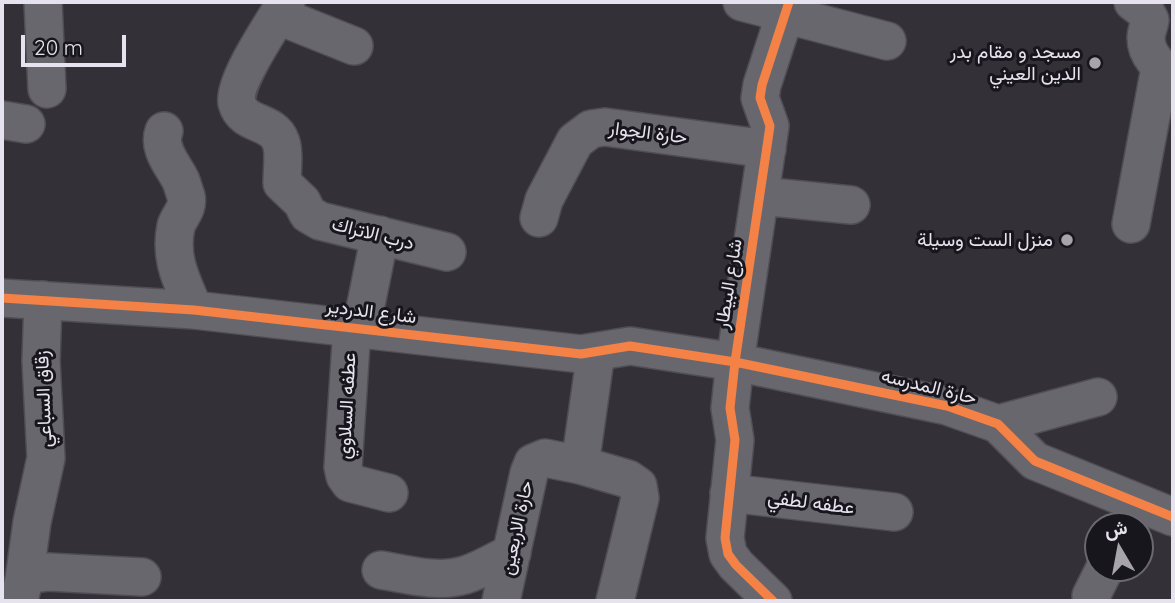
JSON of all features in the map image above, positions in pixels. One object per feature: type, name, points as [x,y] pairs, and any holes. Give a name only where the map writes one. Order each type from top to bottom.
[{"type":"street","points":[[43,2],[47,89]]},
{"type":"street","points":[[1132,224],[1166,72],[1150,52],[1146,40],[1150,20],[1145,11],[1133,2]]},
{"type":"street","points":[[280,6],[354,46]]},
{"type":"street","name":"درب الاتراك","points":[[280,6],[240,79],[236,101],[242,113],[251,121],[273,129],[281,141],[282,183],[302,202],[307,214],[320,221],[447,252]]},
{"type":"street","points":[[771,7],[887,41]]},
{"type":"street","name":"شارع البيطار","points":[[771,7],[760,98],[770,126],[735,362],[730,408],[736,440],[725,538],[729,554],[736,565],[774,601]]},
{"type":"street","name":"حارة الجوار","points":[[539,218],[544,200],[575,141],[591,129],[605,127],[767,149]]},
{"type":"street","points":[[164,131],[164,148],[187,201],[183,216],[177,222],[174,243],[176,269],[194,310]]},
{"type":"street","points":[[761,196],[851,205]]},
{"type":"street","points":[[357,328],[380,235]]},
{"type":"street","name":"شارع الدردير","points":[[2,298],[194,310],[581,354],[631,346],[735,362]]},
{"type":"street","name":"زقاق السباعي","points":[[21,590],[46,458],[41,361],[43,300]]},
{"type":"street","name":"عطفه السلاوي","points":[[357,328],[343,467],[345,477],[350,483],[389,493]]},
{"type":"street","points":[[580,465],[596,352]]},
{"type":"street","name":"حارة المدرسه","points":[[735,362],[947,406],[998,424],[1035,461],[1127,512]]},
{"type":"street","points":[[998,424],[1098,397]]},
{"type":"street","name":"حارة الاربعين","points":[[501,601],[528,473],[533,463],[545,458],[628,479],[638,486],[640,498],[615,601]]},
{"type":"street","name":"عطفه لطفي","points":[[729,493],[894,512]]},
{"type":"street","name":"حارة المدرسه","points":[[1154,516],[1173,517]]},
{"type":"street","points":[[382,570],[423,577],[450,578],[467,574],[512,553]]},
{"type":"street","points":[[21,590],[34,574],[48,572],[142,577]]},
{"type":"cycle path","points":[[773,601],[736,565],[728,554],[725,538],[735,440],[730,408],[735,362],[770,126],[760,98],[789,2]]},
{"type":"cycle path","points":[[2,298],[194,310],[581,354],[630,346],[735,362],[947,406],[998,424],[1035,461],[1173,517]]},
{"type":"place","name":"مسجد و مقام بدر الدين العيني","points":[[1095,63]]},
{"type":"place","name":"منزل الست وسيلة","points":[[1067,240]]}]
